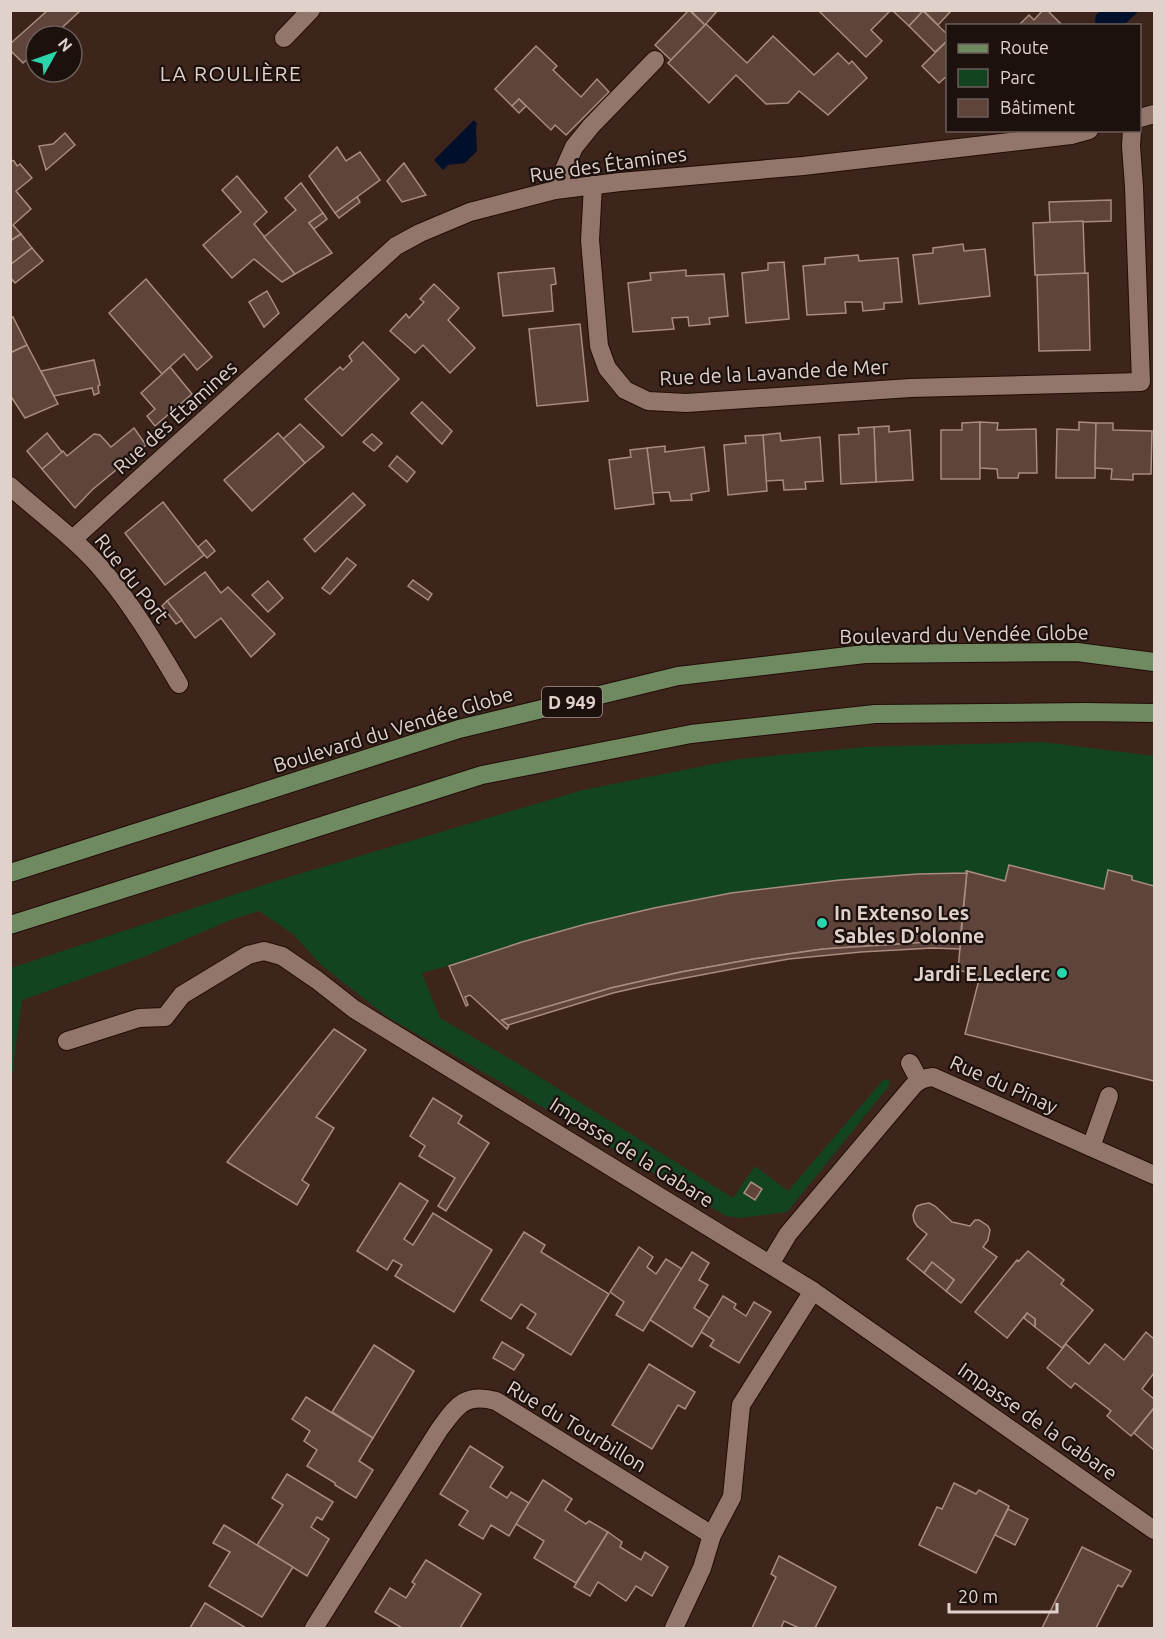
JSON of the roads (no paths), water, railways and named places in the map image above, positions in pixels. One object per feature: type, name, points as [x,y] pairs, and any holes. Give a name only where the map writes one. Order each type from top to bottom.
[{"type":"main road","name":"Boulevard du Vendée Globe","points":[[10,873],[459,729],[678,676],[865,654],[1077,652],[1155,662]]},
{"type":"main road","points":[[10,925],[482,775],[691,734],[875,714],[1155,713]]},
{"type":"street","points":[[284,38],[310,10]]},
{"type":"street","points":[[555,190],[574,147],[591,126],[655,60]]},
{"type":"street","name":"Rue des Étamines","points":[[73,539],[396,246],[470,212],[555,190],[593,185],[803,166],[1082,132]]},
{"type":"street","name":"Rue de la Lavande de Mer","points":[[593,185],[590,240],[599,346],[607,368],[625,390],[648,401],[686,403],[910,388],[1148,382],[1132,132]]},
{"type":"street","name":"Rue du Port","points":[[10,486],[73,539],[106,573],[149,634],[179,684]]},
{"type":"street","name":"Impasse de la Gabare","points":[[67,1041],[139,1018],[165,1017],[182,995],[248,955],[264,951],[282,956],[354,1009],[813,1291],[1155,1530]]},
{"type":"street","points":[[910,1063],[919,1080]]},
{"type":"street","name":"Rue du Pinay","points":[[770,1264],[788,1234],[919,1080],[933,1077],[1155,1175]]},
{"type":"street","points":[[1090,1147],[1109,1096]]},
{"type":"street","points":[[674,1629],[702,1568],[712,1535],[732,1497],[741,1405],[813,1291]]},
{"type":"street","name":"Rue du Tourbillon","points":[[314,1629],[439,1430],[455,1408],[471,1398],[482,1397],[496,1401],[712,1535]]},
{"type":"water","points":[[1101,10],[1139,10],[1125,24],[1096,24],[1096,15]]},
{"type":"water","points":[[474,120],[477,124],[477,151],[465,163],[448,165],[443,170],[434,160]]},
{"type":"place","name":"In Extenso Les Sables D'olonne","points":[[822,923]]},
{"type":"place","name":"Jardi E.Leclerc","points":[[1062,973]]},
{"type":"district","name":"LA ROULIÈRE","points":[[231,73]]}]
